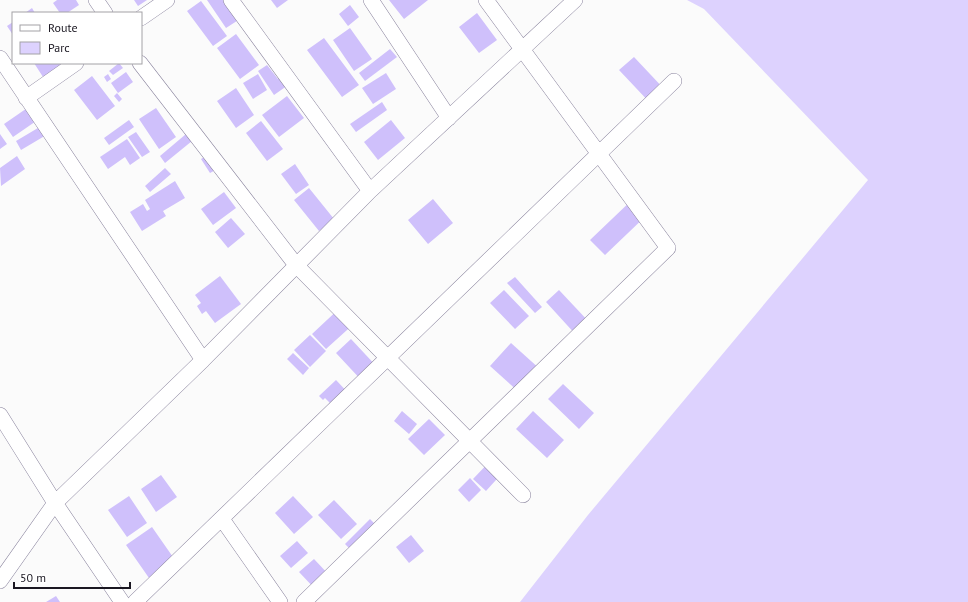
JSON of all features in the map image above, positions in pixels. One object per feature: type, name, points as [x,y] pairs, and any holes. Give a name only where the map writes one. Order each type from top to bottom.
[{"type":"street","points":[[96,0],[103,12]]},
{"type":"street","points":[[142,17],[167,0]]},
{"type":"street","points":[[230,0],[370,191]]},
{"type":"street","points":[[371,0],[449,118]]},
{"type":"street","points":[[304,602],[668,248],[486,0]]},
{"type":"street","points":[[0,581],[55,503],[203,360],[370,191],[575,0]]},
{"type":"street","points":[[0,58],[203,360]]},
{"type":"street","points":[[26,98],[75,64]]},
{"type":"street","points":[[141,64],[296,265],[523,495]]},
{"type":"street","points":[[135,602],[674,81]]},
{"type":"street","points":[[1,420],[122,602]]},
{"type":"street","points":[[222,519],[280,602]]},
{"type":"green space","points":[[687,0],[968,0],[968,602],[520,602],[588,515],[868,180],[704,9]]},
{"type":"building","points":[[57,0],[76,0],[79,5],[68,12],[59,12],[53,3]]},
{"type":"building","points":[[134,0],[147,0],[138,6]]},
{"type":"building","points":[[207,0],[227,0],[240,19],[226,28]]},
{"type":"building","points":[[271,0],[288,0],[277,8]]},
{"type":"building","points":[[389,0],[428,0],[404,19]]},
{"type":"building","points":[[201,1],[227,36],[213,46],[187,11]]},
{"type":"building","points":[[350,5],[359,17],[348,26],[339,14]]},
{"type":"building","points":[[32,8],[34,12],[26,12]]},
{"type":"building","points":[[477,13],[497,40],[479,53],[459,27]]},
{"type":"building","points":[[12,23],[12,34],[7,26]]},
{"type":"building","points":[[350,28],[372,59],[354,71],[333,40]]},
{"type":"building","points":[[236,34],[259,65],[240,79],[217,48]]},
{"type":"building","points":[[324,38],[359,85],[342,97],[307,50]]},
{"type":"building","points":[[390,49],[397,57],[365,81],[359,73]]},
{"type":"building","points":[[634,57],[666,91],[652,105],[619,70]]},
{"type":"building","points":[[35,64],[61,64],[62,66],[43,77]]},
{"type":"building","points":[[118,64],[120,64],[123,68],[113,75],[109,71]]},
{"type":"building","points":[[267,65],[278,79],[285,74],[291,83],[274,95],[258,71]]},
{"type":"building","points":[[126,72],[133,82],[118,93],[111,83]]},
{"type":"building","points":[[386,73],[396,89],[373,104],[362,88]]},
{"type":"building","points":[[108,74],[111,79],[107,82],[104,77]]},
{"type":"building","points":[[258,74],[267,90],[253,99],[243,83]]},
{"type":"building","points":[[92,76],[115,106],[97,120],[74,90]]},
{"type":"building","points":[[236,88],[254,115],[236,128],[217,101]]},
{"type":"building","points":[[117,93],[122,99],[119,102],[114,96]]},
{"type":"building","points":[[287,96],[304,118],[279,137],[262,115]]},
{"type":"building","points":[[382,102],[387,110],[356,132],[350,124]]},
{"type":"building","points":[[33,104],[42,117],[13,137],[4,124]]},
{"type":"building","points":[[156,108],[176,137],[159,149],[139,119]]},
{"type":"building","points":[[129,120],[134,127],[109,145],[104,138]]},
{"type":"building","points":[[391,120],[405,138],[378,160],[364,142]]},
{"type":"building","points":[[261,121],[283,149],[267,161],[246,133]]},
{"type":"building","points":[[43,125],[48,134],[21,150],[16,141]]},
{"type":"building","points":[[136,132],[150,152],[142,157],[128,137]]},
{"type":"building","points":[[0,134],[7,144],[0,149]]},
{"type":"building","points":[[186,134],[192,141],[165,163],[160,156]]},
{"type":"building","points":[[127,139],[140,158],[130,165],[125,157],[108,169],[100,157]]},
{"type":"building","points":[[212,152],[221,167],[210,173],[201,159]]},
{"type":"building","points":[[17,156],[25,169],[1,186],[0,168]]},
{"type":"building","points":[[295,164],[309,185],[296,194],[281,174]]},
{"type":"building","points":[[165,168],[171,174],[150,192],[145,186]]},
{"type":"building","points":[[175,181],[185,198],[163,211],[166,216],[142,231],[130,212],[143,204],[147,211],[150,209],[145,200]]},
{"type":"building","points":[[309,188],[334,219],[319,231],[294,200]]},
{"type":"building","points":[[224,192],[236,208],[213,225],[201,209]]},
{"type":"building","points":[[635,197],[650,212],[605,255],[590,240]]},
{"type":"building","points":[[433,199],[453,223],[428,244],[408,220]]},
{"type":"building","points":[[231,218],[245,234],[228,248],[215,232]]},
{"type":"building","points":[[220,276],[241,304],[215,323],[206,311],[202,314],[197,306],[201,303],[195,295]]},
{"type":"building","points":[[515,277],[542,307],[535,313],[507,283]]},
{"type":"building","points":[[504,290],[529,316],[515,329],[490,303]]},
{"type":"building","points":[[559,290],[590,323],[577,336],[546,302]]},
{"type":"building","points":[[343,305],[357,321],[326,349],[312,334]]},
{"type":"building","points":[[310,335],[326,351],[310,367],[294,350]]},
{"type":"building","points":[[351,339],[379,369],[364,383],[336,353]]},
{"type":"building","points":[[511,343],[541,370],[520,393],[490,366]]},
{"type":"building","points":[[293,353],[309,368],[303,375],[287,359]]},
{"type":"building","points":[[336,380],[351,396],[332,405],[325,398],[323,400],[319,396]]},
{"type":"building","points":[[563,384],[594,413],[579,429],[548,399]]},
{"type":"building","points":[[402,411],[417,424],[409,434],[394,421]]},
{"type":"building","points":[[533,411],[564,440],[547,458],[516,429]]},
{"type":"building","points":[[429,419],[445,435],[424,455],[408,439]]},
{"type":"building","points":[[493,458],[505,470],[486,491],[473,479]]},
{"type":"building","points":[[161,475],[177,497],[156,512],[141,489]]},
{"type":"building","points":[[470,478],[481,490],[469,502],[458,490]]},
{"type":"building","points":[[129,496],[147,523],[127,537],[108,510]]},
{"type":"building","points":[[293,496],[313,517],[294,534],[275,513]]},
{"type":"building","points":[[334,500],[357,524],[341,539],[318,515]]},
{"type":"building","points":[[370,519],[380,529],[355,554],[345,544]]},
{"type":"building","points":[[152,527],[175,560],[149,578],[126,545]]},
{"type":"building","points":[[411,535],[424,551],[409,563],[396,547]]},
{"type":"building","points":[[297,541],[308,553],[291,568],[280,556]]},
{"type":"building","points":[[314,559],[331,577],[316,590],[299,572]]},
{"type":"building","points":[[56,596],[60,602],[46,602]]}]
